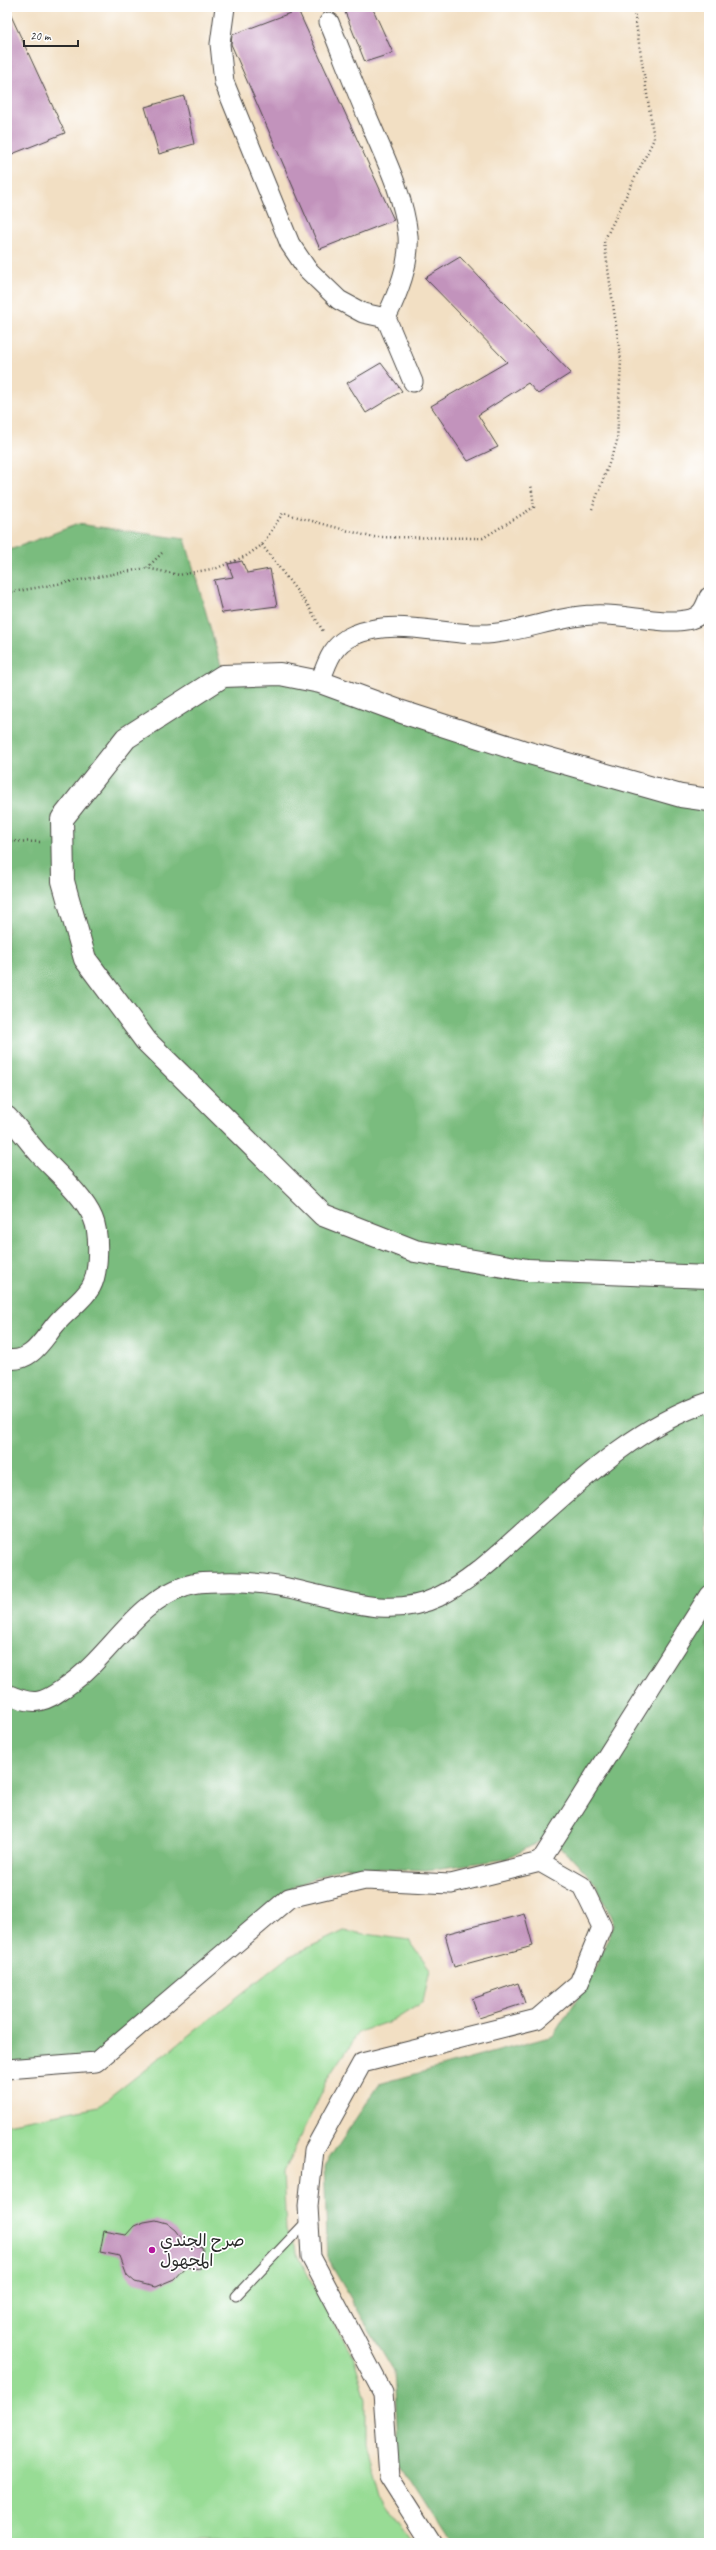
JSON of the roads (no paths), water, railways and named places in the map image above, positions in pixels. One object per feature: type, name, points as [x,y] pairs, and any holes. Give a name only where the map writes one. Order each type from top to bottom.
[{"type":"street","points":[[225,7],[220,44],[224,82],[290,244],[307,269],[340,300],[363,313],[386,318]]},
{"type":"street","points":[[329,22],[389,168],[404,212],[408,238],[405,269],[396,297],[386,318],[413,382]]},
{"type":"street","points":[[320,682],[334,649],[354,634],[387,628],[486,634],[593,615],[660,620],[690,619],[699,615],[705,608],[709,597]]},
{"type":"street","points":[[709,800],[681,796],[522,751],[409,715],[320,682],[280,674],[223,676],[126,738],[62,819],[63,881],[85,959],[146,1041],[323,1215],[415,1250],[527,1270],[709,1276]]},
{"type":"street","points":[[7,1116],[40,1155],[59,1172],[93,1218],[97,1246],[96,1270],[92,1286],[84,1297],[62,1316],[34,1352],[25,1359],[16,1361],[7,1359]]},
{"type":"street","points":[[7,1694],[37,1701],[51,1697],[94,1664],[137,1616],[155,1602],[186,1586],[231,1582],[277,1586],[378,1607],[403,1608],[420,1605],[463,1583],[558,1500],[630,1443],[662,1423],[709,1402]]},
{"type":"street","points":[[540,1862],[709,1595]]},
{"type":"street","points":[[7,2069],[96,2062],[289,1898],[365,1880],[451,1884],[540,1862],[582,1886],[602,1927],[579,1984],[537,2019],[362,2063],[314,2150],[308,2206],[311,2257],[383,2393],[389,2477],[431,2543]]},
{"type":"lane","points":[[236,2296],[308,2219]]},
{"type":"place","name":"صرح الجندي المجهول","points":[[152,2250]]}]
